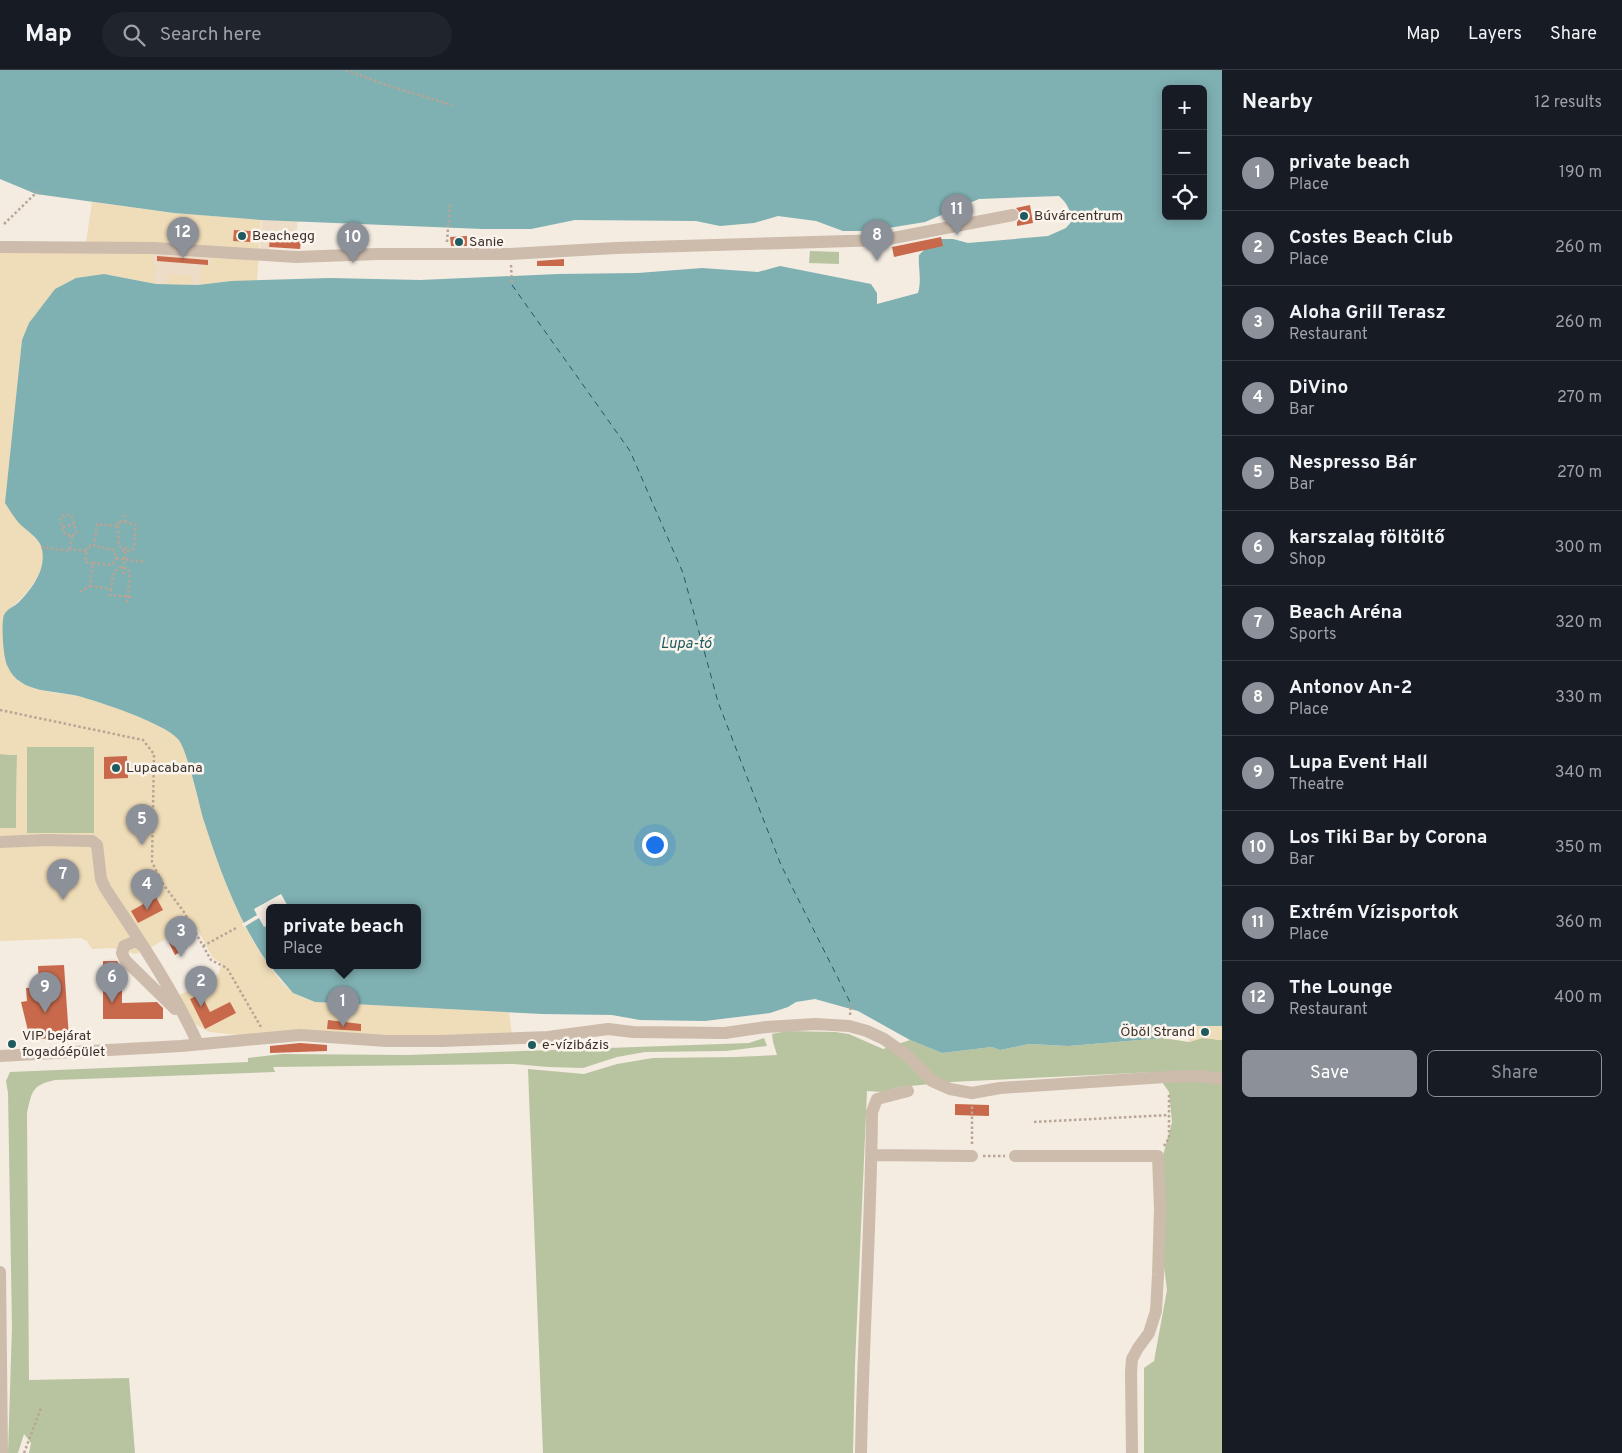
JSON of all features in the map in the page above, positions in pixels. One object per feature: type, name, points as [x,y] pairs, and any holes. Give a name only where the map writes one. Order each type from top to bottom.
[{"type":"street","points":[[0,247],[154,248],[296,257],[377,254],[510,254],[883,240],[1013,215]]},
{"type":"street","points":[[0,842],[92,841],[97,845],[104,888],[143,946],[186,1019],[198,1044]]},
{"type":"street","points":[[143,946],[136,941],[130,942],[124,946],[122,953],[132,966],[186,1019]]},
{"type":"street","points":[[0,1056],[198,1044],[300,1035],[386,1041],[441,1041],[548,1037],[608,1029],[633,1032],[725,1032],[815,1024],[849,1026],[868,1031],[884,1039],[908,1056],[932,1080],[950,1088],[972,1093],[1000,1088],[1165,1077],[1201,1076],[1222,1079]]},
{"type":"street","points":[[861,1453],[872,1112],[878,1099],[908,1091]]},
{"type":"street","points":[[872,1154],[972,1156]]},
{"type":"street","points":[[1015,1156],[1158,1156],[1159,1219],[1156,1311],[1149,1333],[1132,1359],[1132,1453]]},
{"type":"street","points":[[0,1272],[2,1453]]},
{"type":"path","points":[[346,70],[386,85],[452,105]]},
{"type":"path","points":[[4,224],[38,192]]},
{"type":"path","points":[[447,254],[450,202]]},
{"type":"path","points":[[510,254],[512,285]]},
{"type":"path","points":[[70,549],[72,536],[76,533],[72,517],[66,514],[60,520],[65,534],[72,536]]},
{"type":"path","points":[[124,522],[125,514]]},
{"type":"path","points":[[118,521],[136,524],[133,548],[122,550],[119,545],[118,526],[118,521]]},
{"type":"path","points":[[63,528],[74,524]]},
{"type":"path","points":[[94,546],[97,524],[118,526]]},
{"type":"path","points":[[88,546],[113,550],[116,561],[111,565],[85,562],[87,551],[88,546]]},
{"type":"path","points":[[123,574],[126,546]]},
{"type":"path","points":[[41,547],[87,551]]},
{"type":"path","points":[[116,558],[144,562]]},
{"type":"path","points":[[90,586],[93,563]]},
{"type":"path","points":[[124,567],[116,569],[113,575],[110,595],[132,597]]},
{"type":"path","points":[[124,567],[130,574],[127,604]]},
{"type":"path","points":[[80,592],[90,586],[111,589]]},
{"type":"path","points":[[0,710],[143,740],[149,746],[154,754],[152,862],[163,884],[184,912],[211,960],[227,968],[267,1037]]},
{"type":"path","points":[[204,946],[238,927]]},
{"type":"path","points":[[972,1093],[972,1156],[1015,1156]]},
{"type":"path","points":[[1158,1156],[1169,1138],[1169,1093]]},
{"type":"path","points":[[1034,1122],[1169,1115]]},
{"type":"path","points":[[24,1453],[41,1408]]},
{"type":"green space","points":[[810,251],[839,252],[839,264],[809,263]]},
{"type":"green space","points":[[27,747],[94,747],[94,833],[27,833]]},
{"type":"green space","points":[[0,754],[17,755],[16,829],[0,828]]},
{"type":"green space","points":[[787,1031],[849,1034],[883,1049],[910,1040],[942,1053],[992,1047],[1000,1050],[1029,1044],[1069,1046],[1163,1038],[1189,1042],[1202,1038],[1222,1040],[1222,1453],[1144,1453],[1144,1368],[1154,1361],[1167,1290],[1154,1189],[1172,1122],[1169,1092],[1155,1072],[951,1082],[900,1087],[882,1092],[867,1091],[853,1453],[543,1453],[528,1069],[584,1074],[617,1064],[653,1058],[777,1055],[772,1034]]},
{"type":"green space","points":[[764,1038],[767,1046],[726,1051],[645,1052],[617,1057],[583,1068],[514,1064],[273,1067],[275,1072],[55,1080],[42,1084],[34,1090],[27,1113],[29,1380],[129,1378],[135,1453],[29,1453],[31,1443],[24,1434],[18,1453],[8,1453],[12,1327],[8,1093],[6,1081],[10,1072],[248,1062],[248,1058],[282,1054],[408,1055],[749,1043]]},
{"type":"sand","points":[[92,202],[174,213],[261,220],[257,281],[231,281],[198,285],[156,284],[104,274],[76,278],[55,289],[22,340],[19,374],[17,521],[39,543],[43,552],[43,561],[36,580],[22,598],[8,610],[18,681],[29,687],[77,696],[115,708],[145,719],[178,738],[186,756],[212,846],[233,900],[259,952],[266,962],[266,969],[271,969],[293,993],[315,1002],[509,1012],[512,1035],[240,1035],[209,1032],[195,1024],[178,996],[218,975],[222,964],[213,958],[194,923],[146,950],[135,954],[113,948],[92,949],[87,941],[81,938],[0,941],[0,828],[16,828],[17,755],[0,754],[0,251],[85,249]],"holes":[[[27,747],[94,747],[94,833],[27,833]]]},
{"type":"sand","name":"Öböl Strand","points":[[1188,1026],[1222,1026],[1222,1040],[1202,1038],[1189,1042]]},
{"type":"shaded area","points":[[263,198],[298,216],[296,240],[270,239],[269,255],[260,255]]},
{"type":"shaded area","points":[[154,248],[211,252],[210,266],[202,265],[198,319],[189,318],[192,276],[167,274],[163,317],[152,316],[156,265],[153,263]]},
{"type":"water","name":"Lupa-tó","points":[[0,70],[1222,70],[1222,1026],[1188,1026],[1163,1038],[1069,1046],[1029,1044],[1000,1050],[992,1047],[942,1053],[910,1040],[858,1011],[815,999],[796,1002],[770,1013],[705,1021],[640,1020],[612,1015],[542,1014],[315,1002],[293,993],[273,969],[421,969],[421,904],[266,904],[266,961],[248,932],[231,896],[204,821],[185,753],[178,739],[160,726],[116,708],[78,696],[29,686],[13,676],[6,663],[3,633],[4,615],[18,603],[34,584],[41,569],[43,554],[41,546],[34,536],[18,522],[5,503],[22,340],[29,323],[55,289],[76,278],[104,274],[156,284],[198,285],[231,281],[330,278],[420,280],[558,274],[638,273],[702,268],[758,272],[780,266],[871,284],[877,293],[877,304],[918,293],[920,283],[919,255],[929,245],[941,239],[953,239],[968,243],[1048,236],[1066,228],[1072,221],[1067,205],[1059,196],[979,199],[925,222],[870,231],[843,231],[816,221],[778,216],[754,223],[720,226],[696,221],[575,220],[531,229],[483,229],[261,220],[174,213],[36,194],[0,179]]},
{"type":"pier","points":[[281,894],[287,904],[266,904],[266,926],[264,927],[259,918],[244,927],[242,924],[257,915],[254,909]]},
{"type":"building","name":"Búvárcentrum","points":[[1030,205],[1033,223],[1017,226],[1021,214],[1016,208]]},
{"type":"building","name":"Beachegg","points":[[234,230],[251,231],[250,242],[233,241]]},
{"type":"building","name":"Sanie","points":[[467,236],[467,246],[451,246],[450,237]]},
{"type":"building","points":[[941,237],[943,246],[894,257],[892,247]]},
{"type":"building","points":[[270,239],[296,240],[301,242],[300,249],[269,247]]},
{"type":"building","points":[[157,256],[208,260],[208,265],[157,261]]},
{"type":"building","points":[[564,259],[564,266],[537,266],[537,261]]},
{"type":"building","name":"Lupacabana","points":[[127,756],[128,778],[104,779],[104,757]]},
{"type":"building","points":[[156,897],[163,910],[138,923],[131,911]]},
{"type":"building","points":[[181,936],[187,948],[175,955],[169,943]]},
{"type":"building","points":[[103,961],[117,961],[122,968],[122,1003],[157,1002],[163,1008],[163,1019],[103,1019]]},
{"type":"building","points":[[64,965],[69,1038],[30,1039],[21,1002],[27,1001],[26,988],[39,987],[38,966]]},
{"type":"building","points":[[201,994],[210,1012],[230,1002],[236,1013],[205,1029],[190,999]]},
{"type":"building","points":[[328,1020],[361,1024],[361,1031],[327,1029]]},
{"type":"building","points":[[300,1043],[327,1045],[327,1051],[270,1053],[270,1046]]},
{"type":"building","points":[[955,1104],[989,1105],[989,1116],[955,1115]]},
{"type":"ferry route","points":[[512,285],[630,451],[683,573],[718,702],[781,865],[851,1004]]},
{"type":"place","name":"Búvárcentrum","points":[[1024,216]]},
{"type":"place","name":"Extrém Vízisportok","points":[[957,235]]},
{"type":"place","name":"Beachegg","points":[[242,236]]},
{"type":"place","name":"Sanie","points":[[459,242]]},
{"type":"place","name":"The Lounge","points":[[183,258]]},
{"type":"place","name":"Antonov An-2","points":[[877,261]]},
{"type":"place","name":"Los Tiki Bar by Corona","points":[[353,263]]},
{"type":"place","name":"Lupacabana","points":[[116,768]]},
{"type":"place","name":"Nespresso Bár","points":[[142,845]]},
{"type":"place","name":"Beach Aréna","points":[[63,900]]},
{"type":"place","name":"DiVino","points":[[147,910]]},
{"type":"place","name":"Aloha Grill Terasz","points":[[181,957]]},
{"type":"place","name":"karszalag föltöltő","points":[[112,1003]]},
{"type":"place","name":"Costes Beach Club","points":[[201,1007]]},
{"type":"place","name":"Lupa Event Hall","points":[[45,1013]]},
{"type":"place","name":"private beach","points":[[343,1027]]},
{"type":"place","name":"Öböl Strand","points":[[1205,1032]]},
{"type":"place","name":"VIP bejárat fogadóépület","points":[[12,1044]]},
{"type":"place","name":"e-vízibázis","points":[[532,1045]]}]
